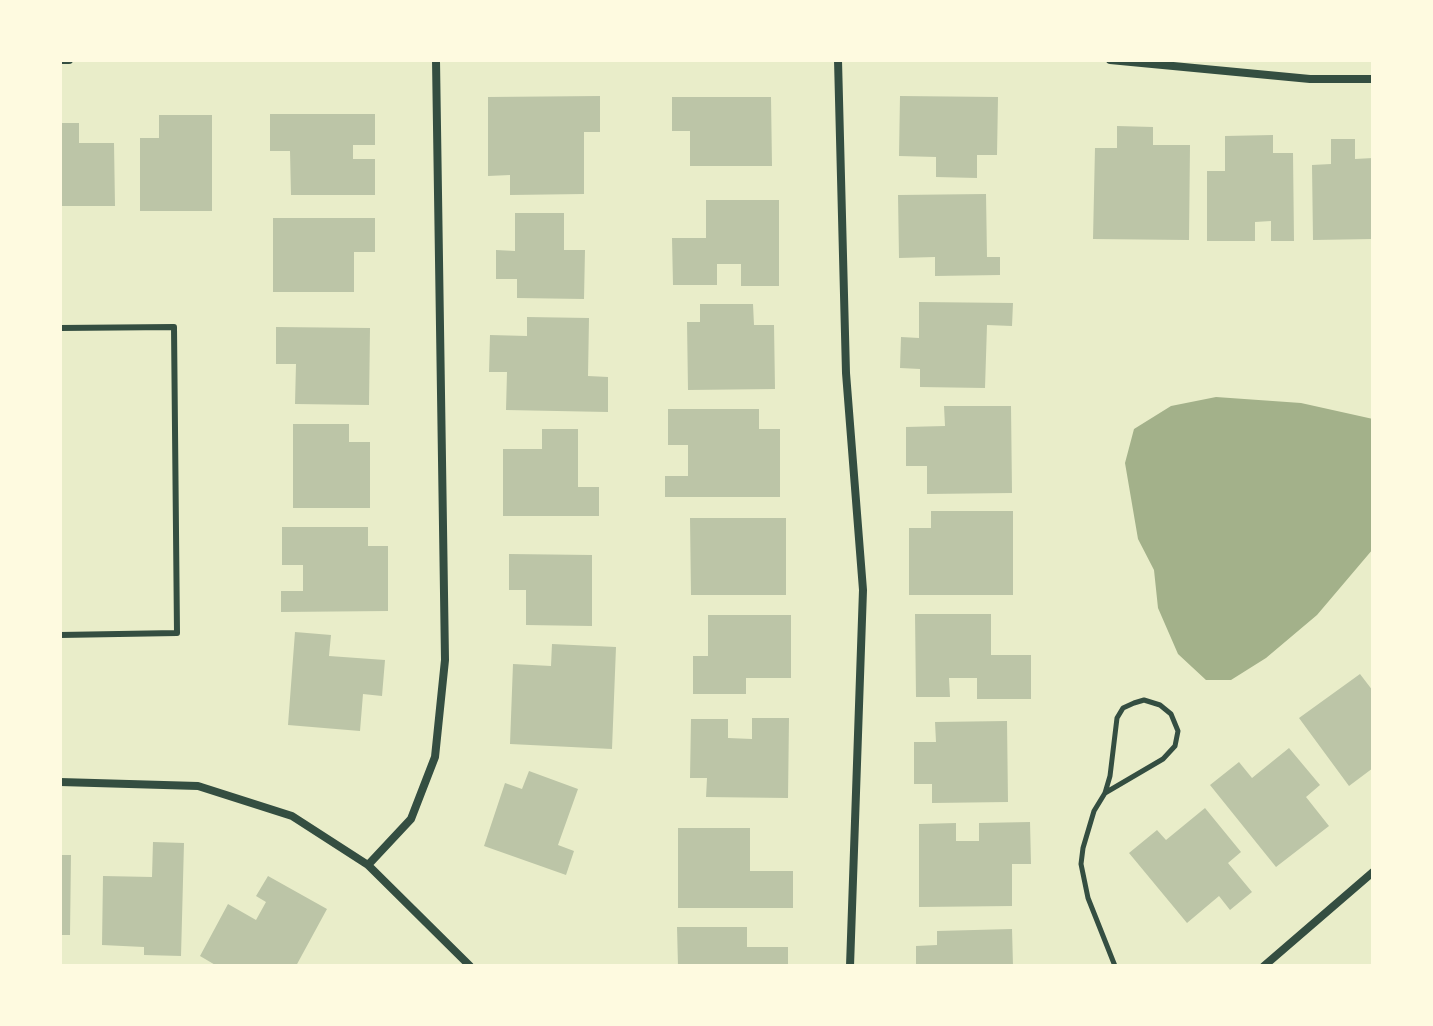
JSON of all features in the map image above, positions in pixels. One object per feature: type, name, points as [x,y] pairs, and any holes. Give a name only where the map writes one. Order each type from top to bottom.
[{"type":"street","points":[[60,60],[69,60]]},
{"type":"street","points":[[368,865],[411,819],[435,757],[445,660],[436,60]]},
{"type":"street","points":[[838,60],[846,373],[863,590],[850,966]]},
{"type":"street","points":[[1110,60],[1310,79],[1373,79]]},
{"type":"street","points":[[60,782],[198,786],[292,816],[368,865],[470,966]]},
{"type":"street","points":[[1264,966],[1373,872]]},
{"type":"lane","points":[[60,328],[174,327],[177,633],[60,635]]},
{"type":"path","points":[[1105,793],[1163,759],[1175,746],[1178,731],[1171,714],[1160,705],[1144,700],[1123,708],[1117,718],[1110,776],[1087,832],[1081,864],[1088,898],[1115,966]]},
{"type":"shaded area","points":[[1216,397],[1301,403],[1373,419],[1373,549],[1317,615],[1266,658],[1231,680],[1206,680],[1178,654],[1158,608],[1154,570],[1138,539],[1125,463],[1134,429],[1171,406]]},
{"type":"building","points":[[600,96],[600,132],[584,132],[584,194],[510,195],[510,175],[488,176],[488,97]]},
{"type":"building","points":[[900,96],[998,97],[997,155],[977,155],[977,178],[936,177],[936,157],[899,156]]},
{"type":"building","points":[[672,97],[771,97],[772,166],[690,166],[690,131],[672,131]]},
{"type":"building","points":[[270,114],[375,114],[375,145],[353,145],[353,159],[375,159],[375,195],[291,195],[290,151],[270,151]]},
{"type":"building","points":[[159,115],[212,115],[212,211],[140,211],[140,138],[159,138]]},
{"type":"building","points":[[60,123],[79,123],[79,143],[114,143],[115,206],[60,206]]},
{"type":"building","points":[[1117,126],[1153,127],[1153,145],[1190,145],[1189,240],[1093,239],[1095,148],[1117,148]]},
{"type":"building","points":[[1273,135],[1273,153],[1293,153],[1294,241],[1271,241],[1271,221],[1255,222],[1255,241],[1207,241],[1207,171],[1225,171],[1225,136]]},
{"type":"building","points":[[1331,139],[1355,139],[1355,159],[1373,158],[1373,239],[1313,240],[1312,165],[1331,164]]},
{"type":"building","points":[[986,194],[987,257],[1000,257],[1000,275],[935,276],[935,257],[899,258],[898,195]]},
{"type":"building","points":[[706,200],[779,200],[779,286],[741,286],[741,264],[717,264],[717,285],[673,285],[672,238],[706,238]]},
{"type":"building","points":[[515,213],[564,213],[564,250],[585,250],[584,299],[517,298],[517,279],[496,279],[496,250],[515,251]]},
{"type":"building","points":[[273,218],[375,218],[375,252],[354,252],[354,292],[273,292]]},
{"type":"building","points":[[919,302],[1013,303],[1012,326],[987,325],[985,388],[920,387],[920,369],[900,368],[901,337],[919,338]]},
{"type":"building","points":[[700,304],[753,304],[754,325],[774,325],[775,389],[688,390],[687,322],[700,322]]},
{"type":"building","points":[[527,317],[589,318],[588,376],[608,377],[608,412],[506,410],[507,372],[489,372],[490,335],[527,336]]},
{"type":"building","points":[[276,327],[370,328],[369,405],[295,404],[296,364],[276,364]]},
{"type":"building","points":[[944,406],[1011,406],[1012,493],[927,494],[927,466],[906,466],[906,427],[945,426]]},
{"type":"building","points":[[668,409],[759,409],[759,429],[780,429],[780,497],[665,497],[665,476],[688,476],[688,445],[668,445]]},
{"type":"building","points":[[293,424],[349,424],[349,442],[370,442],[370,508],[293,508]]},
{"type":"building","points":[[542,429],[578,429],[578,487],[599,487],[599,516],[503,516],[503,449],[542,449]]},
{"type":"building","points":[[931,511],[1013,511],[1013,595],[909,595],[909,528],[931,528]]},
{"type":"building","points":[[690,518],[786,518],[786,595],[691,595]]},
{"type":"building","points":[[282,527],[368,527],[368,546],[388,546],[388,611],[281,612],[281,591],[303,591],[303,565],[282,565]]},
{"type":"building","points":[[509,554],[592,555],[592,626],[526,625],[526,590],[509,590]]},
{"type":"building","points":[[915,614],[991,614],[991,655],[1031,655],[1031,699],[977,699],[977,678],[949,678],[950,697],[916,697]]},
{"type":"building","points":[[708,615],[791,615],[791,678],[746,678],[746,694],[693,694],[693,656],[708,656]]},
{"type":"building","points":[[295,632],[331,635],[329,656],[385,660],[382,696],[363,694],[360,731],[288,725]]},
{"type":"building","points":[[552,644],[616,647],[612,749],[510,744],[513,664],[551,666]]},
{"type":"building","points":[[1360,674],[1373,691],[1373,768],[1349,786],[1299,718]]},
{"type":"building","points":[[752,718],[789,718],[788,798],[706,797],[707,778],[690,778],[691,719],[728,719],[728,738],[752,739]]},
{"type":"building","points":[[1007,721],[1008,802],[932,803],[932,784],[914,784],[914,742],[936,742],[935,722]]},
{"type":"building","points":[[1289,748],[1320,785],[1306,797],[1329,826],[1276,867],[1210,785],[1239,762],[1252,778]]},
{"type":"building","points":[[529,771],[578,789],[558,845],[574,851],[566,875],[484,846],[505,783],[522,789]]},
{"type":"building","points":[[1205,808],[1241,852],[1228,863],[1252,892],[1230,910],[1219,896],[1187,923],[1129,853],[1157,830],[1166,840]]},
{"type":"building","points":[[1030,822],[1031,864],[1012,864],[1012,906],[919,907],[919,824],[956,823],[956,841],[979,841],[979,823]]},
{"type":"building","points":[[678,828],[750,828],[750,871],[793,871],[793,908],[678,908]]},
{"type":"building","points":[[153,842],[184,843],[181,956],[144,955],[144,947],[102,945],[103,876],[152,877]]},
{"type":"building","points":[[60,855],[71,855],[70,935],[60,935]]},
{"type":"building","points":[[268,876],[327,909],[296,966],[217,966],[200,956],[228,904],[256,920],[266,902],[256,896]]},
{"type":"building","points":[[677,927],[747,927],[747,947],[788,947],[788,966],[678,966]]},
{"type":"building","points":[[1012,929],[1013,966],[916,966],[916,946],[937,945],[937,931]]}]
